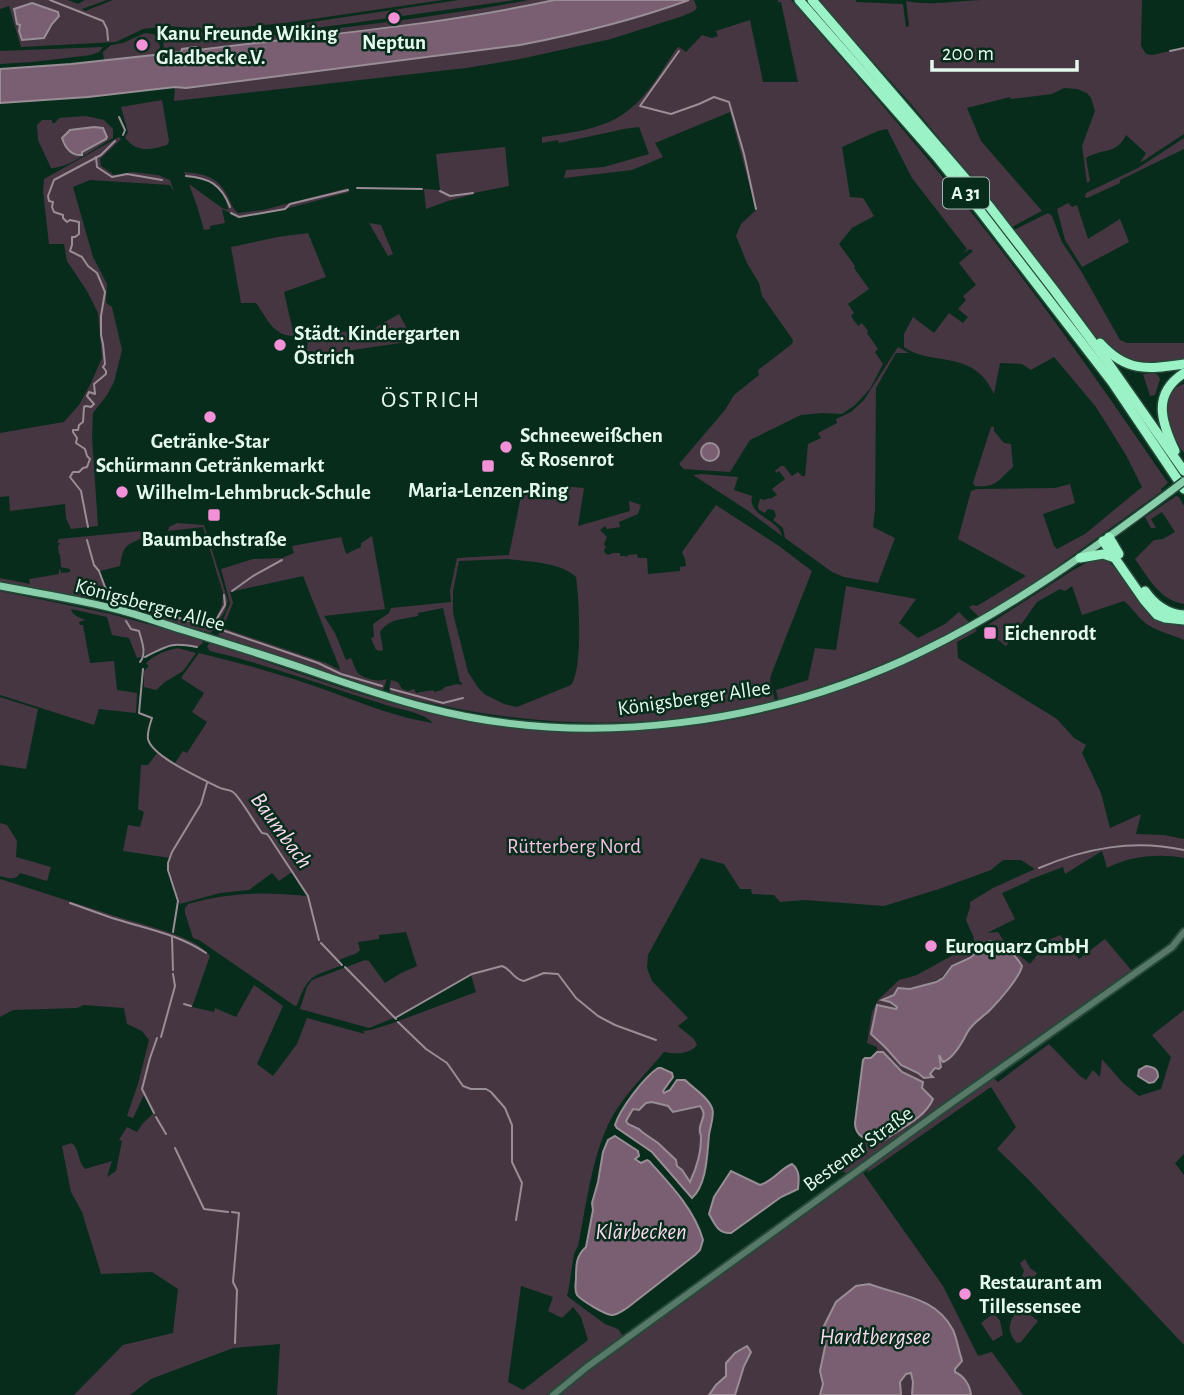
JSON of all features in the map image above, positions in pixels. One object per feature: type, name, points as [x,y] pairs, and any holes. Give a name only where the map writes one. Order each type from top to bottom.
[{"type":"highway","name":"A 31","points":[[799,0],[936,156],[981,212],[1112,382],[1184,489]]},
{"type":"highway","name":"A 31","points":[[811,0],[990,207],[1054,290],[1184,471]]},
{"type":"highway","points":[[1054,290],[1117,360],[1141,368],[1184,364]]},
{"type":"highway","points":[[1184,373],[1167,388],[1162,415],[1167,434],[1184,464]]},
{"type":"highway","points":[[1106,539],[1115,558],[1157,615],[1184,620]]},
{"type":"highway","points":[[1106,539],[1150,598],[1168,611],[1184,615]]},
{"type":"highway","points":[[1080,558],[1103,554],[1115,558]]},
{"type":"main road","name":"Königsberger Allee","points":[[0,586],[122,611],[431,709],[495,721],[561,727],[657,726],[782,704],[829,690],[922,652],[1080,558],[1184,481]]},
{"type":"street","name":"Bestener Straße","points":[[553,1395],[587,1367],[1163,953],[1175,944],[1184,932]]},
{"type":"green space","points":[[0,0],[68,0],[78,4],[85,0],[107,0],[82,9],[85,11],[113,0],[443,0],[285,23],[213,30],[168,26],[143,29],[116,42],[21,47],[9,6],[0,9]],"holes":[[[13,12],[59,16],[43,36],[22,40],[20,25],[17,24]]]},
{"type":"green space","points":[[459,0],[515,0],[308,29],[302,25],[305,23]]},
{"type":"green space","points":[[529,0],[554,0],[466,17],[197,50],[196,47],[164,54],[163,36],[174,29],[201,32],[208,39],[222,41],[414,18]]},
{"type":"green space","points":[[694,0],[697,8],[683,16],[611,39],[520,59],[466,68],[174,101],[175,87],[204,86],[520,45],[605,26]]},
{"type":"green space","points":[[791,0],[945,179],[1039,300],[1168,483],[1162,491],[1044,576],[979,617],[969,607],[977,606],[1026,576],[958,539],[971,491],[1055,488],[1070,484],[1075,503],[1043,514],[1057,549],[1085,534],[1142,487],[1096,407],[1054,357],[1031,370],[1022,364],[1000,363],[994,394],[976,370],[951,361],[920,355],[904,347],[904,334],[913,317],[934,333],[949,313],[963,323],[968,317],[958,309],[966,300],[963,296],[976,285],[959,263],[973,251],[970,249],[962,254],[967,249],[912,178],[887,129],[842,147],[850,197],[863,198],[874,216],[852,228],[839,244],[869,289],[848,304],[854,313],[851,316],[858,326],[862,323],[868,331],[878,349],[875,352],[883,364],[870,389],[855,405],[842,414],[801,415],[750,440],[730,472],[684,469],[679,464],[725,410],[734,395],[759,375],[758,370],[792,344],[793,340],[762,296],[759,283],[736,236],[741,224],[756,210],[730,112],[655,143],[663,157],[632,170],[564,178],[566,170],[604,167],[649,154],[639,127],[559,143],[558,140],[542,143],[542,137],[588,129],[621,116],[643,96],[677,48],[686,52],[702,35],[712,38],[718,36],[716,31],[750,20],[763,82],[798,82],[781,2],[777,2]],"holes":[[[704,447],[718,447],[720,453],[711,462],[705,460],[702,454]]]},
{"type":"green space","points":[[818,0],[903,4],[906,27],[909,26],[906,1],[934,3],[981,0],[1142,0],[1141,46],[1146,54],[1184,48],[1184,134],[1140,163],[1146,153],[1126,135],[1118,146],[1086,158],[1090,181],[1087,183],[1082,146],[1095,111],[1087,93],[1064,88],[1052,94],[1010,97],[967,108],[981,141],[1042,211],[1012,227],[911,104]]},
{"type":"green space","points":[[239,30],[240,37],[218,38],[206,34],[207,32]]},
{"type":"green space","points":[[145,33],[158,37],[161,54],[104,61],[103,52],[111,45],[123,43]]},
{"type":"green space","points":[[103,47],[91,55],[0,64],[0,51]]},
{"type":"green space","points":[[162,100],[169,141],[167,145],[150,149],[130,143],[125,138],[128,132],[121,107]]},
{"type":"green space","points":[[86,116],[104,120],[113,129],[113,138],[74,161],[51,168],[38,140],[37,125],[42,120],[52,120],[52,123],[55,123],[59,118]]},
{"type":"green space","points":[[119,137],[121,139],[100,159],[101,166],[114,175],[133,172],[158,175],[170,180],[174,191],[170,185],[90,180],[73,187],[93,257],[107,284],[106,303],[112,307],[122,350],[114,382],[93,413],[98,526],[71,529],[66,518],[65,504],[10,511],[9,496],[0,497],[0,433],[64,422],[79,405],[102,358],[98,313],[67,261],[64,244],[49,244],[43,191],[44,179]]},
{"type":"green space","points":[[1184,138],[1184,149],[1120,180],[1120,183],[1085,197],[1086,193],[1138,168]]},
{"type":"green space","points":[[505,147],[509,186],[474,193],[426,209],[424,189],[440,190],[436,154]]},
{"type":"green space","points":[[184,172],[199,174],[216,181],[238,213],[263,210],[348,188],[349,192],[285,209],[239,217],[222,209],[225,223],[204,230],[189,184],[228,210],[227,202],[215,185],[202,179],[186,177]]},
{"type":"green space","points":[[1068,203],[1072,207],[1077,205],[1088,239],[1120,219],[1129,242],[1082,267],[1065,240],[1057,209]]},
{"type":"green space","points":[[1048,213],[1052,216],[1062,242],[1120,340],[1127,343],[1184,343],[1184,361],[1152,365],[1130,363],[1099,341],[1014,230]]},
{"type":"green space","points":[[369,223],[381,225],[393,254],[388,256]]},
{"type":"green space","points":[[308,233],[326,277],[284,292],[294,336],[287,335],[271,325],[256,303],[241,303],[231,247]]},
{"type":"green space","points":[[399,314],[411,336],[406,339],[407,342],[333,353],[307,351],[308,335],[373,329]]},
{"type":"green space","points":[[898,347],[909,353],[896,353],[876,388],[873,527],[895,538],[878,583],[832,572],[785,538],[783,528],[773,520],[776,516],[774,510],[768,509],[765,513],[759,510],[758,506],[760,499],[770,499],[777,495],[772,489],[785,479],[779,471],[775,471],[781,466],[792,476],[798,472],[805,476],[808,444],[821,438],[818,433],[837,423],[836,419],[851,412],[864,400]]},
{"type":"green space","points":[[1154,373],[1160,379],[1155,395],[1150,396],[1143,374]]},
{"type":"green space","points":[[1184,384],[1184,453],[1170,426],[1167,405],[1175,389]]},
{"type":"green space","points":[[991,427],[994,427],[994,431],[1004,443],[1011,444],[1013,467],[993,484],[975,486],[973,483]]},
{"type":"green space","points":[[693,475],[738,477],[734,490],[752,496],[754,509],[775,525],[782,536]]},
{"type":"green space","points":[[561,486],[584,488],[578,526],[630,511],[629,501],[641,505],[638,514],[619,522],[620,527],[607,529],[605,526],[600,530],[607,537],[604,544],[605,553],[620,553],[620,556],[626,558],[628,555],[637,554],[638,558],[647,558],[648,574],[680,571],[680,567],[686,566],[682,552],[716,505],[812,571],[771,675],[775,701],[679,719],[595,723],[493,715],[391,693],[391,680],[398,682],[402,689],[414,689],[416,693],[462,685],[443,608],[387,624],[380,632],[381,651],[376,650],[371,638],[374,637],[373,624],[389,613],[391,608],[451,602],[450,591],[457,558],[509,555],[521,496]],"holes":[[[508,559],[535,562],[569,572],[576,577],[578,601],[577,665],[571,685],[517,707],[504,704],[479,689],[468,672],[453,613],[453,591],[459,561]]]},
{"type":"green space","points":[[1176,496],[1184,506],[1184,604],[1161,593],[1135,559],[1154,540],[1163,539],[1175,532],[1162,512],[1151,519],[1156,528],[1151,528],[1145,517]]},
{"type":"green space","points":[[177,523],[204,525],[228,601],[211,633],[102,603],[103,597],[99,597],[100,602],[0,581],[0,578],[30,584],[29,579],[59,574],[59,569],[61,573],[70,572],[70,569],[61,567],[58,547],[60,543],[57,543],[59,539],[141,531],[144,534],[141,534],[141,539],[125,548],[120,566],[100,571],[106,588],[120,600],[212,626],[222,605],[223,593],[203,527],[168,531],[169,527]]},
{"type":"green space","points":[[372,536],[385,609],[324,616],[335,633],[346,660],[351,658],[359,674],[366,678],[387,679],[383,690],[219,636],[218,632],[230,603],[221,569],[253,559],[282,558],[294,553],[292,546],[341,537],[346,554],[361,547],[361,543]],"holes":[[[303,576],[340,670],[223,628],[233,603],[230,592]]]},
{"type":"green space","points":[[1102,558],[1113,566],[1140,604],[1153,616],[1161,621],[1184,626],[1184,640],[1147,624],[1124,601],[1082,615],[1072,586],[1065,591],[1060,589],[1037,602],[1006,646],[994,637],[986,626],[1073,570],[1094,559]]},
{"type":"green space","points":[[846,586],[916,599],[899,623],[918,638],[945,624],[959,612],[969,622],[876,667],[778,700],[776,690],[808,680],[815,648],[836,650]]},
{"type":"green space","points":[[0,591],[111,614],[201,639],[203,643],[198,647],[171,645],[146,656],[139,631],[144,656],[137,658],[129,638],[112,635],[107,617],[71,609],[76,616],[85,620],[79,622],[83,625],[90,663],[114,661],[117,690],[137,693],[136,713],[99,709],[94,725],[0,695]]},
{"type":"green space","name":"Rütterberg Nord","points":[[975,629],[977,631],[957,642],[958,658],[1057,719],[1074,738],[1086,745],[1082,753],[1101,793],[1110,828],[1141,814],[1136,834],[1184,839],[1184,858],[1144,857],[1107,868],[1102,851],[1065,874],[1063,867],[1029,880],[1002,893],[1015,919],[987,933],[998,932],[1005,943],[1030,964],[1042,943],[1060,935],[1079,959],[1105,939],[1132,971],[1151,959],[853,1172],[846,1173],[841,1171],[866,1154],[863,1138],[871,1143],[875,1138],[882,1141],[917,1118],[933,1099],[922,1088],[923,1082],[902,1072],[883,1052],[877,1052],[877,1047],[867,1043],[872,1012],[878,1000],[899,980],[917,975],[973,944],[974,938],[966,920],[970,902],[1035,869],[1021,860],[1003,860],[991,870],[884,906],[805,900],[780,902],[774,895],[752,894],[751,889],[740,889],[724,864],[701,858],[648,955],[647,968],[652,981],[688,1018],[678,1026],[694,1039],[697,1045],[686,1052],[664,1052],[629,1092],[610,1121],[592,1173],[567,1294],[605,1324],[618,1329],[623,1336],[547,1395],[277,1395],[280,1344],[233,1348],[151,1379],[130,1395],[74,1395],[123,1345],[173,1333],[178,1289],[152,1272],[101,1274],[82,1212],[71,1192],[62,1146],[72,1143],[85,1169],[112,1161],[107,1177],[116,1171],[122,1141],[119,1140],[127,1127],[137,1132],[154,1113],[144,1095],[133,1118],[127,1116],[149,1040],[142,1031],[127,1024],[124,1008],[84,1005],[77,1008],[13,1010],[0,1017],[0,879],[193,942],[210,956],[192,1007],[214,1012],[215,1008],[236,1017],[254,985],[283,1006],[257,1064],[273,1076],[297,1044],[307,1018],[365,1034],[363,1031],[393,1023],[476,992],[471,975],[394,1018],[369,1028],[300,1009],[312,980],[365,960],[369,961],[385,983],[417,966],[406,932],[379,935],[379,939],[358,942],[360,950],[357,953],[339,960],[343,965],[318,974],[309,981],[295,1006],[193,938],[185,913],[188,904],[218,897],[262,894],[307,896],[292,872],[279,881],[272,873],[249,890],[220,893],[180,904],[168,866],[170,858],[123,851],[128,825],[140,827],[144,812],[138,809],[141,765],[148,765],[158,752],[175,763],[183,751],[187,753],[207,722],[192,712],[204,693],[181,678],[199,653],[284,676],[396,714],[433,723],[416,713],[210,651],[207,647],[210,642],[348,690],[432,713],[538,729],[592,731],[699,725],[752,716],[855,685]],"holes":[[[989,941],[1008,950],[1022,966],[1013,982],[994,1006],[972,1027],[954,1054],[943,1062],[939,1055],[941,1067],[935,1068],[930,1074],[933,1077],[924,1078],[901,1065],[871,1034],[877,1005],[897,1008],[896,1004],[882,1000],[894,995],[898,988],[914,988],[940,979],[952,966],[970,958]],[[521,1286],[553,1297],[548,1311],[562,1318],[573,1307],[581,1317],[588,1340],[523,1390],[508,1382]]]},
{"type":"green space","points":[[178,648],[196,653],[183,671],[156,690],[144,687],[144,671],[149,666],[146,663],[161,653]]},
{"type":"green space","points":[[0,697],[38,709],[26,769],[0,765]]},
{"type":"green space","points":[[0,823],[7,825],[17,841],[16,857],[51,867],[47,881],[20,873],[14,878],[0,876]]},
{"type":"green space","points":[[1184,1010],[1184,1154],[1175,1163],[1184,1175],[1184,1345],[997,1149],[1016,1127],[991,1087],[867,1173],[870,1166],[993,1077],[998,1082],[1049,1044],[1086,1080],[1093,1070],[1100,1077],[1102,1059],[1122,1082],[1139,1096],[1161,1089],[1171,1057],[1152,1035]]},
{"type":"green space","points":[[652,1102],[678,1110],[700,1106],[705,1113],[700,1134],[699,1161],[690,1182],[677,1166],[676,1160],[658,1143],[626,1121],[633,1108],[641,1108]]},
{"type":"green space","points":[[861,1170],[943,1286],[978,1356],[992,1352],[1023,1395],[971,1395],[966,1382],[954,1369],[962,1361],[954,1333],[947,1320],[923,1302],[883,1289],[823,1328],[825,1347],[820,1371],[823,1384],[820,1395],[735,1395],[751,1352],[709,1395],[557,1395],[606,1355]]},
{"type":"green space","points":[[1025,1259],[1037,1273],[1034,1282],[1029,1286],[1022,1276],[1024,1271],[1020,1263]]},
{"type":"green space","points":[[1021,1307],[1038,1321],[1021,1342],[1017,1343],[1011,1334],[1010,1325]]},
{"type":"green space","points":[[994,1313],[1000,1321],[1003,1335],[993,1341],[981,1323]]},
{"type":"green space","points":[[911,1373],[912,1395],[901,1395],[900,1382],[906,1374]]},
{"type":"water","points":[[554,0],[689,0],[605,26],[520,45],[186,88],[0,103],[0,69],[71,64],[181,52],[182,49],[196,47],[198,50],[376,29],[466,17]]},
{"type":"water","points":[[32,3],[58,12],[59,16],[44,38],[22,40],[14,9]]},
{"type":"water","points":[[103,128],[106,139],[82,152],[82,155],[67,148],[62,138],[70,130]]},
{"type":"water","points":[[710,443],[716,446],[719,452],[716,458],[710,461],[704,458],[701,452],[704,446]]},
{"type":"water","points":[[989,941],[1008,950],[1022,966],[1013,982],[994,1006],[972,1026],[951,1057],[943,1062],[939,1055],[941,1067],[935,1068],[930,1074],[933,1077],[924,1078],[901,1065],[871,1034],[877,1005],[896,1009],[890,1002],[882,1000],[894,995],[898,988],[910,989],[936,982],[943,978],[952,966],[970,958]]},
{"type":"water","points":[[877,1052],[883,1052],[902,1072],[923,1082],[922,1088],[933,1099],[924,1112],[912,1122],[884,1140],[875,1138],[871,1143],[858,1133],[855,1123],[863,1060],[871,1058]]},
{"type":"water","points":[[1146,1066],[1157,1072],[1158,1077],[1154,1082],[1149,1083],[1138,1076],[1139,1070]]},
{"type":"water","name":"Klärbecken","points":[[661,1068],[672,1073],[673,1077],[664,1093],[670,1090],[677,1080],[685,1080],[704,1096],[713,1111],[705,1169],[701,1185],[692,1198],[652,1152],[615,1125],[627,1102],[652,1072]],"holes":[[[646,1103],[668,1106],[673,1112],[700,1106],[703,1111],[699,1156],[690,1182],[677,1166],[676,1160],[658,1143],[626,1121],[633,1109],[639,1110]]]},
{"type":"water","name":"Klärbecken","points":[[615,1136],[638,1151],[639,1156],[635,1159],[641,1163],[649,1161],[673,1188],[694,1218],[703,1240],[695,1255],[627,1308],[612,1315],[588,1304],[577,1295],[575,1287],[577,1261],[586,1247],[603,1152],[608,1140]]},
{"type":"water","points":[[792,1164],[798,1172],[798,1189],[781,1197],[731,1233],[717,1228],[709,1214],[714,1197],[731,1171],[760,1185]]},
{"type":"water","name":"Hardtbergsee","points":[[869,1284],[917,1299],[946,1319],[953,1330],[962,1361],[955,1372],[966,1381],[971,1395],[912,1395],[911,1373],[906,1374],[900,1382],[901,1395],[820,1395],[823,1384],[820,1371],[825,1347],[823,1328],[836,1302],[856,1286]]},
{"type":"water","points":[[747,1346],[751,1352],[735,1395],[709,1395],[726,1376],[726,1363],[735,1353]]},
{"type":"waterway","name":"Baumbach","points":[[50,0],[103,21],[108,40]]},
{"type":"waterway","points":[[1170,51],[1184,48]]},
{"type":"waterway","points":[[679,51],[640,106],[671,114],[714,97],[729,102],[756,209]]},
{"type":"waterway","name":"Baumbach","points":[[119,117],[125,130],[123,135]]},
{"type":"waterway","name":"Baumbach","points":[[88,527],[81,491],[70,477],[73,472],[87,467],[90,459],[85,449],[76,443],[73,430],[78,430],[83,422],[84,407],[94,404],[87,396],[89,392],[95,394],[94,384],[106,374],[101,335],[105,292],[97,273],[82,257],[70,251],[72,237],[79,234],[79,222],[67,222],[63,215],[54,212],[53,202],[49,201],[48,196],[54,180],[101,155],[115,141]]},
{"type":"waterway","points":[[96,157],[97,167],[112,177],[127,174],[162,180]]},
{"type":"waterway","points":[[186,176],[201,178],[213,184],[223,193],[230,207]]},
{"type":"waterway","points":[[357,188],[422,189]]},
{"type":"waterway","points":[[231,213],[239,217],[285,209],[290,204],[348,190]]},
{"type":"waterway","points":[[440,191],[450,196],[473,193]]},
{"type":"waterway","name":"Baumbach","points":[[87,540],[94,565],[113,601]]},
{"type":"waterway","points":[[232,591],[282,560]]},
{"type":"waterway","points":[[111,598],[212,627],[225,605],[224,595]]},
{"type":"waterway","name":"Baumbach","points":[[126,621],[131,629],[139,631],[144,652],[140,662]]},
{"type":"waterway","points":[[222,630],[318,663],[341,674],[382,686]]},
{"type":"waterway","points":[[145,657],[170,646],[197,647]]},
{"type":"waterway","name":"Baumbach","points":[[143,669],[139,713],[152,718],[148,736],[152,746],[179,767],[236,795],[262,833],[270,838],[308,896],[319,940]]},
{"type":"waterway","points":[[391,689],[443,703],[463,698]]},
{"type":"waterway","points":[[173,932],[178,901],[168,863],[201,804],[207,783]]},
{"type":"waterway","points":[[1039,868],[1074,855],[1110,847],[1146,845],[1184,850]]},
{"type":"waterway","points":[[70,903],[172,936],[206,953]]},
{"type":"waterway","points":[[172,937],[173,970]]},
{"type":"waterway","name":"Baumbach","points":[[321,943],[342,965]]},
{"type":"waterway","points":[[395,1018],[472,974],[502,966],[524,981],[544,973],[558,974],[576,998],[598,1016],[656,1040]]},
{"type":"waterway","name":"Baumbach","points":[[345,967],[396,1019]]},
{"type":"waterway","points":[[161,1037],[175,986],[173,974]]},
{"type":"waterway","points":[[184,1004],[191,1006]]},
{"type":"waterway","name":"Baumbach","points":[[398,1022],[426,1049],[447,1063],[463,1086],[486,1089],[505,1108],[512,1125],[512,1162],[522,1183],[516,1220]]},
{"type":"waterway","points":[[154,1113],[142,1089],[157,1038]]},
{"type":"waterway","points":[[156,1117],[166,1134]]},
{"type":"waterway","points":[[175,1148],[204,1209],[228,1212]]},
{"type":"waterway","points":[[232,1212],[239,1213],[233,1282],[237,1290],[235,1343]]},
{"type":"place","name":"Neptun","points":[[394,18]]},
{"type":"place","name":"Kanu Freunde Wiking Gladbeck e.V.","points":[[142,45]]},
{"type":"place","name":"Städt. Kindergarten Östrich","points":[[280,345]]},
{"type":"place","name":"Getränke-Star Schürmann Getränkemarkt","points":[[210,417]]},
{"type":"place","name":"Schneeweißchen & Rosenrot","points":[[506,447]]},
{"type":"place","name":"Maria-Lenzen-Ring","points":[[488,466]]},
{"type":"place","name":"Wilhelm-Lehmbruck-Schule","points":[[122,492]]},
{"type":"place","name":"Baumbachstraße","points":[[214,515]]},
{"type":"place","name":"Eichenrodt","points":[[990,633]]},
{"type":"place","name":"Euroquarz GmbH","points":[[931,946]]},
{"type":"place","name":"Restaurant am Tillessensee","points":[[965,1294]]},
{"type":"district","name":"ÖSTRICH","points":[[431,400]]}]
